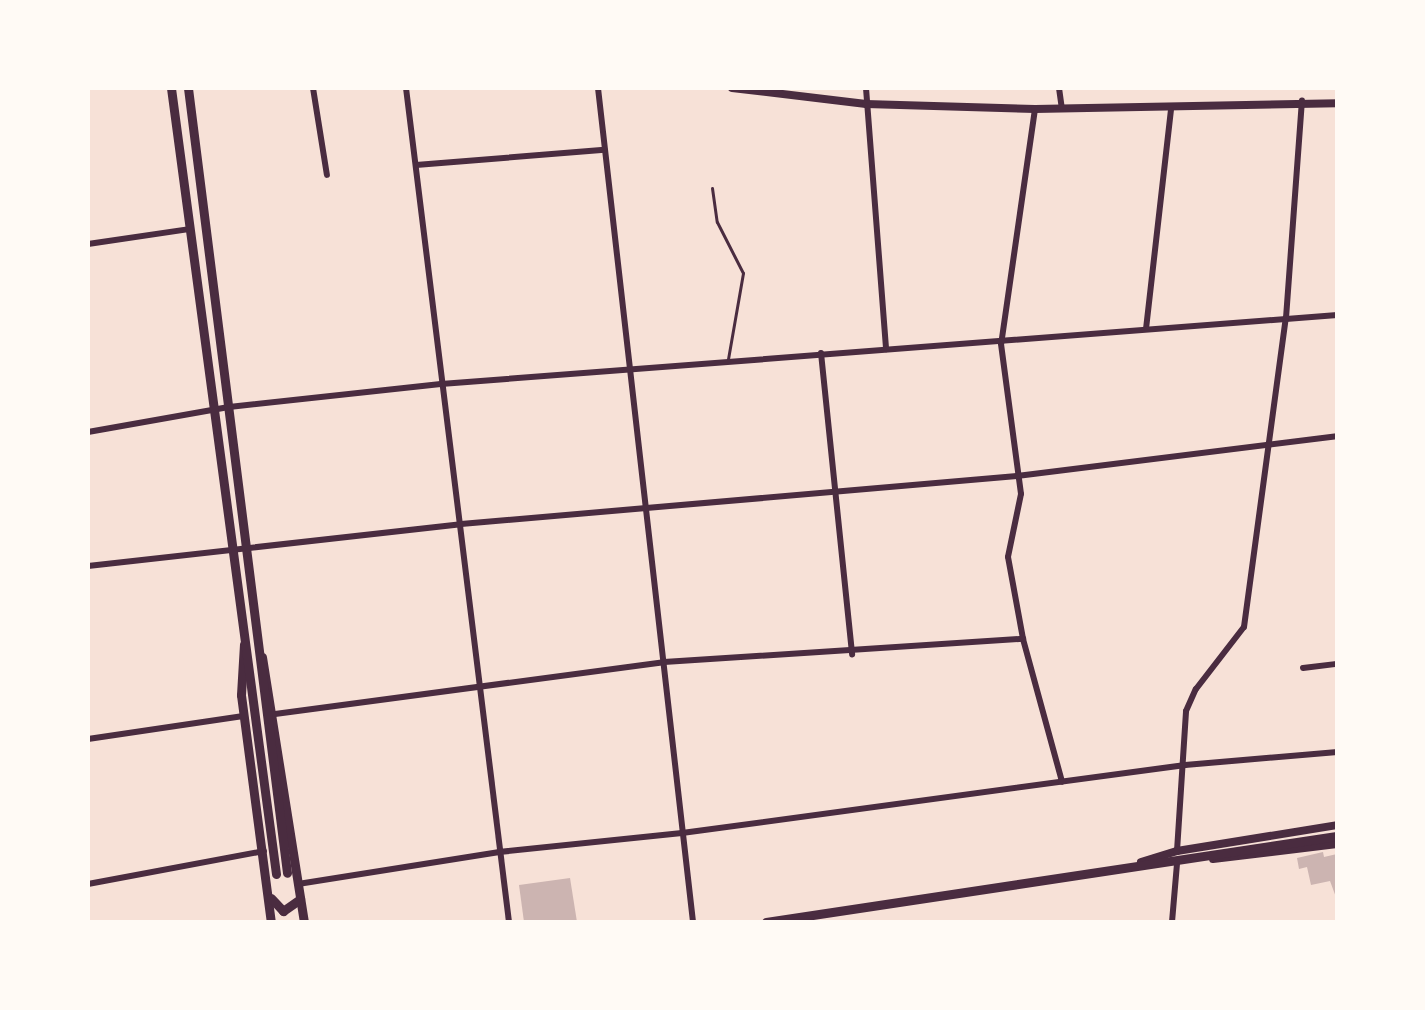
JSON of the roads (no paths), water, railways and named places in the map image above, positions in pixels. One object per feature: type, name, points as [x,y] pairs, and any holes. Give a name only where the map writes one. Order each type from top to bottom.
[{"type":"main road","points":[[171,88],[231,552],[249,642],[282,873]]},
{"type":"main road","points":[[188,88],[245,550],[249,642],[240,677],[271,922]]},
{"type":"main road","points":[[732,88],[866,104],[1035,109],[1171,110],[1302,101],[1337,103]]},
{"type":"main road","points":[[249,642],[269,677],[304,922]]},
{"type":"main road","points":[[1141,862],[1177,851],[1337,825]]},
{"type":"main road","points":[[766,922],[1141,862],[1337,836]]},
{"type":"main road","points":[[1141,862],[1177,864],[1337,844]]},
{"type":"main road","points":[[270,895],[283,911],[296,906],[301,896]]},
{"type":"street","points":[[313,88],[327,175]]},
{"type":"street","points":[[406,88],[509,922]]},
{"type":"street","points":[[598,88],[693,922]]},
{"type":"street","points":[[866,88],[886,349]]},
{"type":"street","points":[[1059,88],[1062,109]]},
{"type":"street","points":[[1177,851],[1185,765],[1186,711],[1196,689],[1244,627],[1286,318],[1302,101]]},
{"type":"street","points":[[1035,109],[1001,344],[1021,494],[1008,557],[1023,639],[1062,782]]},
{"type":"street","points":[[1146,329],[1171,110]]},
{"type":"street","points":[[416,165],[604,150]]},
{"type":"street","points":[[88,244],[189,229]]},
{"type":"street","points":[[88,432],[229,407],[441,384],[728,359],[1001,344],[1146,329],[1337,315]]},
{"type":"street","points":[[821,353],[852,654]]},
{"type":"street","points":[[88,566],[461,524],[1017,476],[1337,436]]},
{"type":"street","points":[[275,714],[664,662],[852,654],[1023,639]]},
{"type":"street","points":[[1303,668],[1337,664]]},
{"type":"street","points":[[88,739],[243,716]]},
{"type":"street","points":[[298,884],[499,852],[682,833],[1185,765],[1334,753],[1337,763]]},
{"type":"street","points":[[88,884],[264,851]]},
{"type":"street","points":[[1172,922],[1177,864]]},
{"type":"lane","points":[[712,188],[717,222],[743,273],[728,359]]}]
